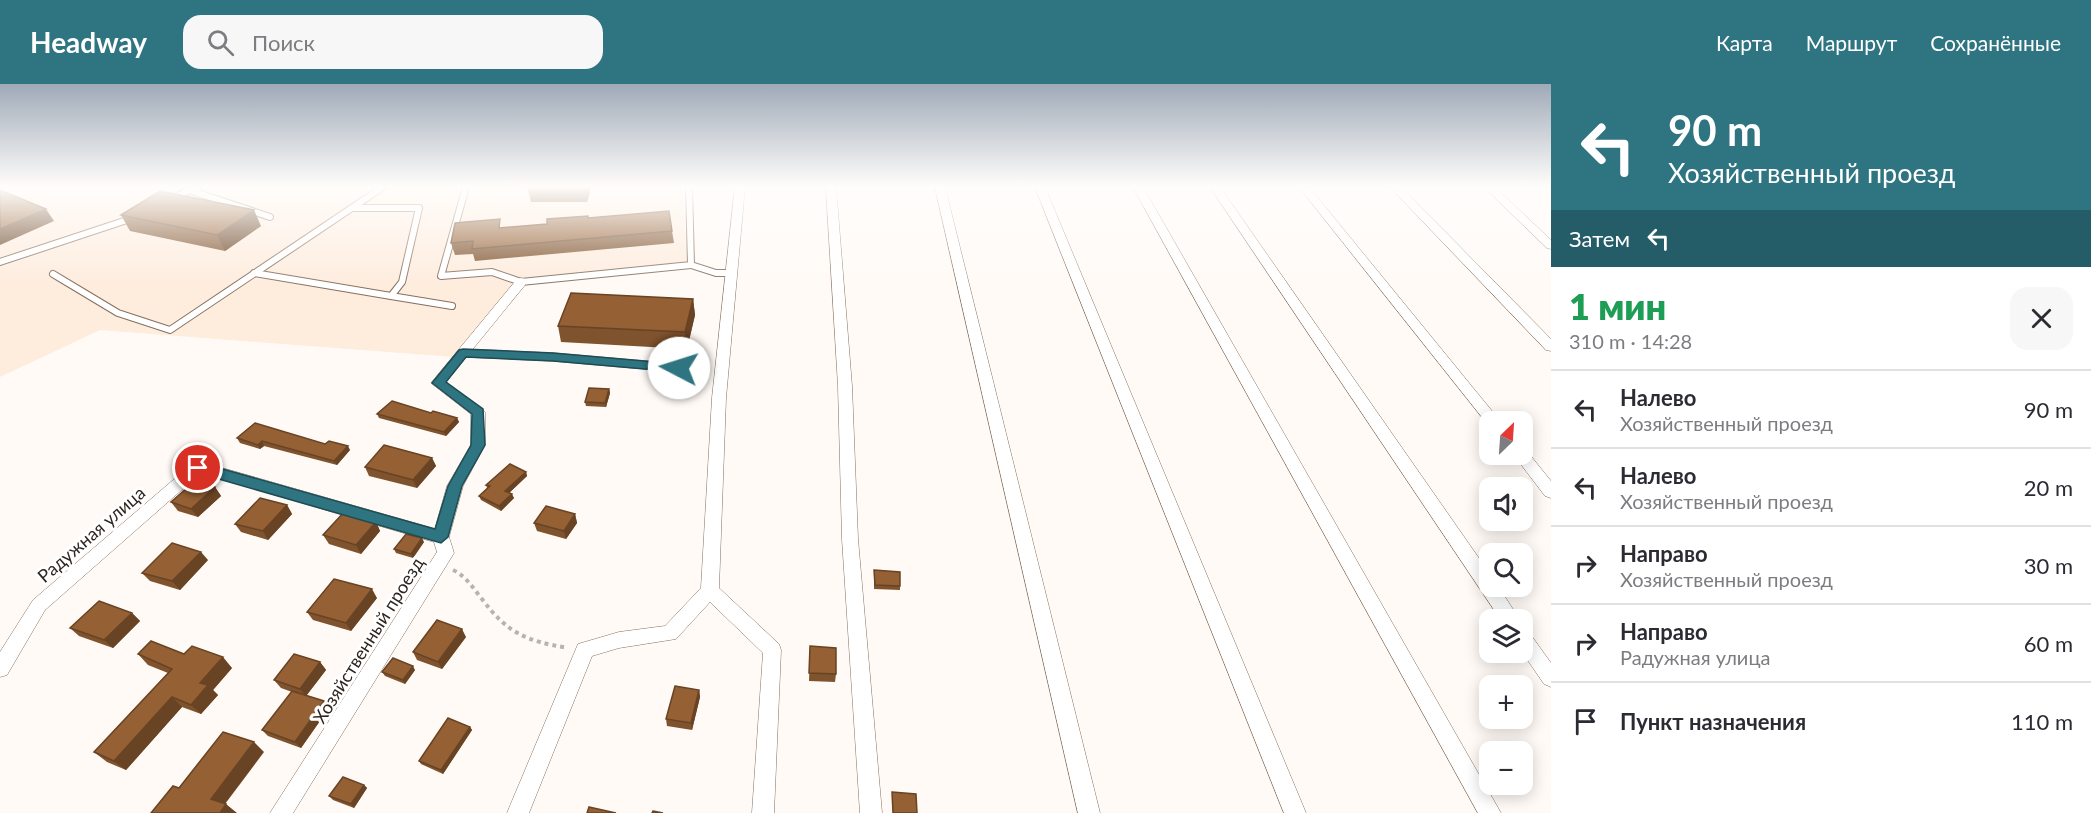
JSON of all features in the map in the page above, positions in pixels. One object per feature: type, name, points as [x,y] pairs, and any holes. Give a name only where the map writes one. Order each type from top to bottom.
[{"type":"street","points":[[518,813],[585,650],[619,640],[670,633],[710,591],[719,398],[736,221]]},
{"type":"street","points":[[833,221],[845,386],[850,539],[871,813]]},
{"type":"street","points":[[948,221],[1089,813]]},
{"type":"street","points":[[1054,221],[1295,813]]},
{"type":"street","points":[[1157,221],[1490,813]]},
{"type":"street","points":[[1238,221],[1503,609]]},
{"type":"street","points":[[1332,221],[1485,411]]},
{"type":"street","points":[[1428,221],[1551,347]]},
{"type":"street","points":[[1525,221],[1551,246]]},
{"type":"street","name":"Хозяйственный проезд","points":[[281,813],[446,553],[441,537],[455,486],[478,445],[478,412],[438,383],[521,282]]},
{"type":"street","points":[[1530,465],[1551,492]]},
{"type":"street","name":"Радужная улица","points":[[0,669],[39,606],[198,468],[441,537]]},
{"type":"street","points":[[710,591],[772,650],[763,813]]},
{"type":"street","points":[[1533,653],[1551,678]]},
{"type":"lane","points":[[0,262],[120,221]]},
{"type":"lane","points":[[53,274],[118,314],[170,330],[332,221]]},
{"type":"lane","points":[[390,296],[402,282],[416,221]]},
{"type":"lane","points":[[456,221],[441,276],[492,272],[521,282],[692,265],[716,273],[731,273]]},
{"type":"lane","points":[[690,221],[692,265]]},
{"type":"lane","points":[[254,273],[452,306]]},
{"type":"lane","points":[[463,353],[553,357],[679,368]]},
{"type":"path","points":[[440,564],[462,574],[496,620],[513,633],[534,643],[585,650]]},
{"type":"shaded area","points":[[0,221],[685,221],[687,264],[524,279],[467,358],[100,330],[0,377]]},
{"type":"building","points":[[0,221],[18,221],[0,229]]},
{"type":"building","points":[[150,221],[238,221],[217,235]]},
{"type":"building","points":[[500,221],[499,228],[547,224],[547,221],[671,221],[672,231],[472,249],[473,241],[451,243],[455,223]]},
{"type":"building","points":[[571,293],[693,299],[685,332],[558,326]]},
{"type":"building","points":[[589,388],[609,389],[605,403],[585,402]]},
{"type":"building","points":[[392,401],[457,418],[444,432],[377,414]]},
{"type":"building","points":[[255,423],[325,444],[329,441],[348,446],[334,461],[262,441],[258,445],[237,438]]},
{"type":"building","points":[[384,445],[432,458],[413,480],[365,467]]},
{"type":"building","points":[[510,464],[526,472],[505,491],[512,494],[499,506],[479,496],[490,486],[486,485]]},
{"type":"building","points":[[195,481],[215,487],[191,509],[171,502]]},
{"type":"building","points":[[260,498],[287,505],[263,531],[235,524]]},
{"type":"building","points":[[546,506],[575,514],[564,531],[534,523]]},
{"type":"building","points":[[344,512],[376,522],[356,545],[323,535]]},
{"type":"building","points":[[406,534],[422,538],[411,554],[394,549]]},
{"type":"building","points":[[172,543],[201,552],[172,581],[142,573]]},
{"type":"building","points":[[874,570],[900,572],[900,586],[875,585]]},
{"type":"building","points":[[334,579],[372,589],[346,623],[307,612]]},
{"type":"building","points":[[99,601],[132,613],[104,640],[70,628]]},
{"type":"building","points":[[437,620],[462,629],[438,662],[413,652]]},
{"type":"building","points":[[151,641],[184,654],[192,646],[223,657],[200,683],[208,685],[191,705],[172,697],[114,761],[94,752],[172,669],[138,654]]},
{"type":"building","points":[[810,646],[836,648],[836,674],[809,673]]},
{"type":"building","points":[[294,654],[320,662],[300,689],[274,680]]},
{"type":"building","points":[[393,658],[413,666],[403,680],[382,672]]},
{"type":"building","points":[[675,686],[699,690],[691,723],[666,719]]},
{"type":"building","points":[[292,691],[324,701],[295,742],[262,730]]},
{"type":"building","points":[[448,718],[470,727],[441,770],[419,761]]},
{"type":"building","points":[[223,732],[254,742],[211,799],[226,804],[220,813],[151,813],[173,786],[179,788]]},
{"type":"building","points":[[343,777],[364,785],[351,804],[329,796]]},
{"type":"building","points":[[892,792],[916,794],[917,813],[893,813]]},
{"type":"building","points":[[589,807],[616,813],[587,813]]},
{"type":"route","points":[[198,468],[441,537],[455,486],[478,445],[478,412],[438,383],[463,353],[553,357],[679,368]]}]
